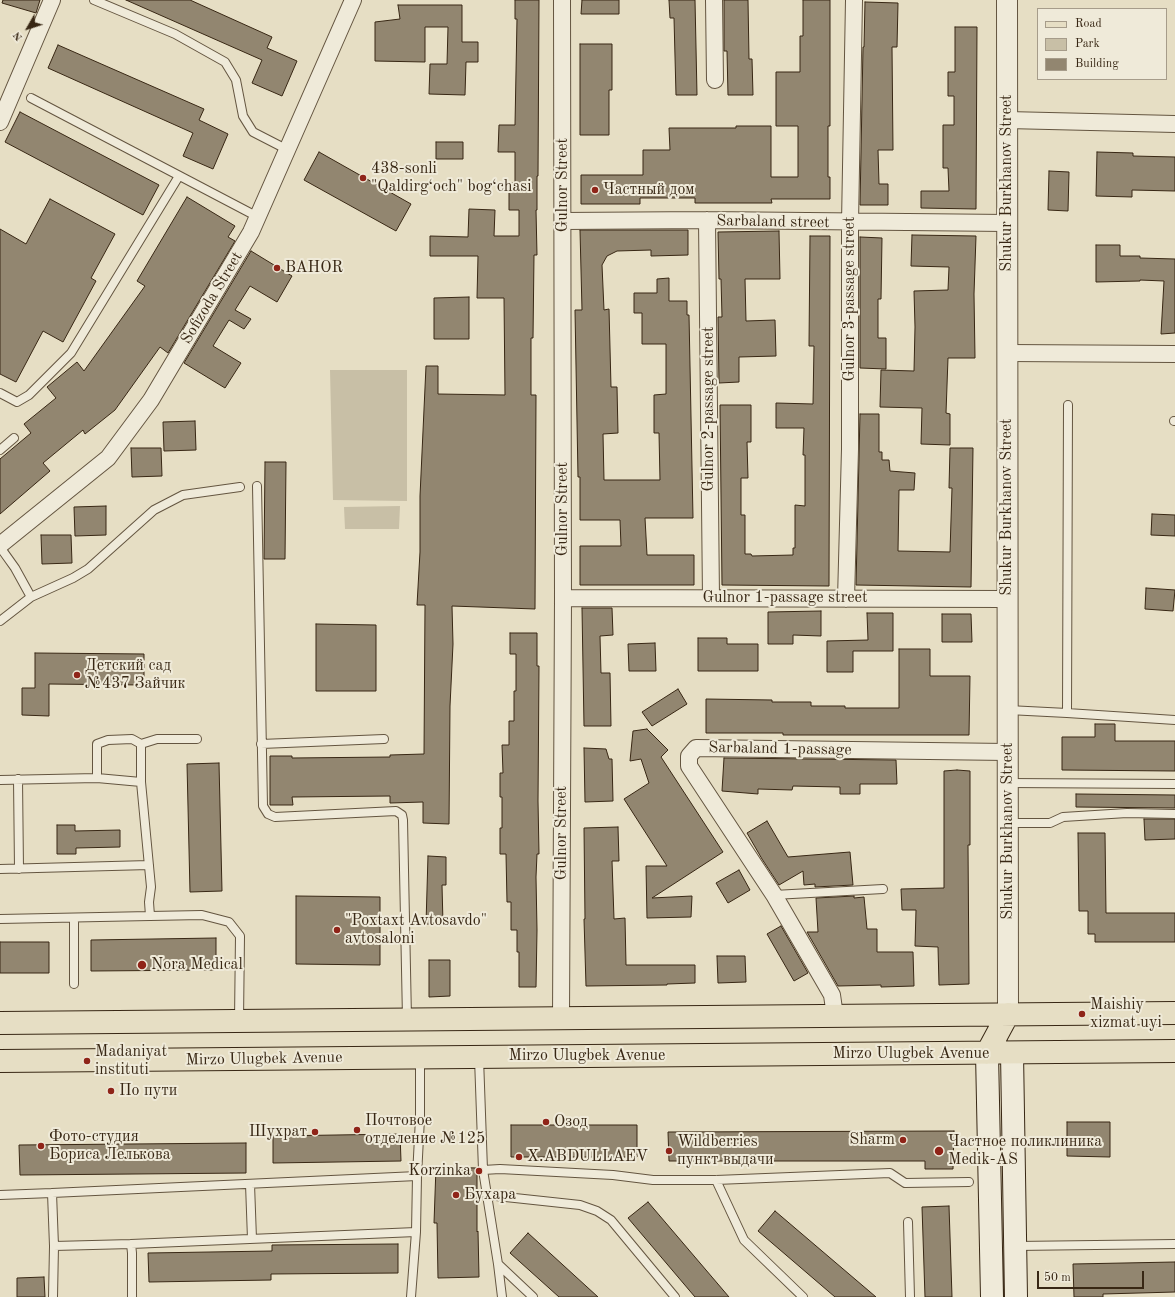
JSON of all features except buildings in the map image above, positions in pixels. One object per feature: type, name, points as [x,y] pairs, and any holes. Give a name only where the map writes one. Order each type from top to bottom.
[{"type":"main road","points":[[0,1023],[1175,1013]]},
{"type":"main road","points":[[1008,1014],[1012,1053],[1016,1297]]},
{"type":"main road","points":[[992,1297],[987,1053],[1008,1014]]},
{"type":"main road","name":"Mirzo Ulugbek Avenue","points":[[0,1061],[1175,1051]]},
{"type":"street","points":[[0,122],[52,0]]},
{"type":"street","name":"Sofizoda Street","points":[[0,546],[108,458],[151,400],[251,232],[353,0]]},
{"type":"street","name":"Gulnor Street","points":[[561,1018],[563,598],[562,0]]},
{"type":"street","points":[[714,0],[715,80]]},
{"type":"street","name":"Gulnor 3-passage street","points":[[846,598],[850,449],[850,223],[854,0]]},
{"type":"street","name":"Shukur Burkhanov Street","points":[[1007,0],[1008,1014]]},
{"type":"street","points":[[1007,120],[1175,124]]},
{"type":"street","name":"Sarbaland street","points":[[563,221],[707,220],[850,223],[1007,223]]},
{"type":"street","name":"Gulnor 2-passage street","points":[[707,220],[711,598]]},
{"type":"street","points":[[1007,353],[1175,354]]},
{"type":"street","name":"Gulnor 1-passage street","points":[[563,598],[1007,599]]},
{"type":"street","name":"Sarbaland 1-passage","points":[[835,1016],[832,995],[774,894],[689,766],[689,756],[696,748],[1008,752]]},
{"type":"lane","points":[[94,0],[175,34],[225,62],[236,80],[243,116],[253,132],[288,150]]},
{"type":"lane","points":[[31,98],[258,217]]},
{"type":"lane","points":[[0,393],[17,402],[29,395],[71,353],[180,176]]},
{"type":"lane","points":[[1067,712],[1068,405]]},
{"type":"lane","points":[[0,450],[14,438]]},
{"type":"lane","points":[[257,486],[263,806],[268,814],[275,817],[396,811],[402,815],[407,1019]]},
{"type":"lane","points":[[0,621],[31,597],[73,578],[88,569],[154,510],[183,495],[240,487]]},
{"type":"lane","points":[[0,546],[16,568],[31,597]]},
{"type":"lane","points":[[1007,710],[1067,712],[1175,720]]},
{"type":"lane","points":[[97,778],[98,744],[108,740],[132,739],[141,744],[157,739],[197,739]]},
{"type":"lane","points":[[261,744],[384,739]]},
{"type":"lane","points":[[141,744],[141,782],[151,887],[149,902],[150,916]]},
{"type":"lane","points":[[0,780],[97,778],[141,782]]},
{"type":"lane","points":[[18,779],[19,869]]},
{"type":"lane","points":[[1008,783],[1175,784]]},
{"type":"lane","points":[[1008,823],[1050,823],[1063,817],[1127,814],[1175,814]]},
{"type":"lane","points":[[0,869],[149,865]]},
{"type":"lane","points":[[774,894],[883,889]]},
{"type":"lane","points":[[0,919],[202,915],[229,922],[240,936],[239,1021]]},
{"type":"lane","points":[[74,918],[74,984]]},
{"type":"lane","points":[[479,1057],[483,1170],[502,1297]]},
{"type":"lane","points":[[411,1297],[416,1232],[420,1118],[420,1058]]},
{"type":"lane","points":[[483,1170],[500,1169],[613,1174],[653,1180],[716,1180],[890,1173],[905,1182],[969,1182]]},
{"type":"lane","points":[[0,1195],[417,1176]]},
{"type":"lane","points":[[716,1180],[744,1240],[803,1297]]},
{"type":"lane","points":[[250,1184],[252,1239]]},
{"type":"lane","points":[[52,1193],[54,1246],[53,1297]]},
{"type":"lane","points":[[487,1195],[580,1205],[597,1211],[611,1220],[676,1297]]},
{"type":"lane","points":[[908,1222],[910,1297]]},
{"type":"lane","points":[[54,1246],[416,1232]]},
{"type":"lane","points":[[131,1244],[132,1297]]},
{"type":"lane","points":[[1015,1246],[1175,1244]]},
{"type":"lane","points":[[498,1264],[533,1297]]},
{"type":"green space","points":[[330,370],[407,370],[407,501],[333,500]]},
{"type":"green space","points":[[400,506],[399,529],[345,529],[344,507]]},
{"type":"place","name":"438-sonli \"Qaldirg‘och\" bog‘chasi","points":[[363,178]]},
{"type":"place","name":"Частный дом","points":[[595,190]]},
{"type":"place","name":"BAHOR","points":[[277,268]]},
{"type":"place","name":"Детский сад №437 Зайчик","points":[[77,675]]},
{"type":"place","name":"\"Poxtaxt Avtosavdo\" avtosaloni","points":[[337,930]]},
{"type":"place","name":"Nora Medical","points":[[142,965]]},
{"type":"place","name":"Maishiy xizmat uyi","points":[[1082,1014]]},
{"type":"place","name":"Madaniyat instituti","points":[[87,1061]]},
{"type":"place","name":"По пути","points":[[111,1091]]},
{"type":"place","name":"Озод","points":[[546,1122]]},
{"type":"place","name":"Почтовое отделение №125","points":[[357,1130]]},
{"type":"place","name":"Шухрат","points":[[315,1132]]},
{"type":"place","name":"Sharm","points":[[903,1140]]},
{"type":"place","name":"Фото-студия Бориса Лелькова","points":[[41,1146]]},
{"type":"place","name":"Wildberries пункт выдачи","points":[[669,1151]]},
{"type":"place","name":"Частное поликлиника Medik-AS","points":[[939,1151]]},
{"type":"place","name":"X.ABDULLAEV","points":[[519,1157]]},
{"type":"place","name":"Korzinka","points":[[479,1171]]},
{"type":"place","name":"Бухара","points":[[456,1195]]}]
